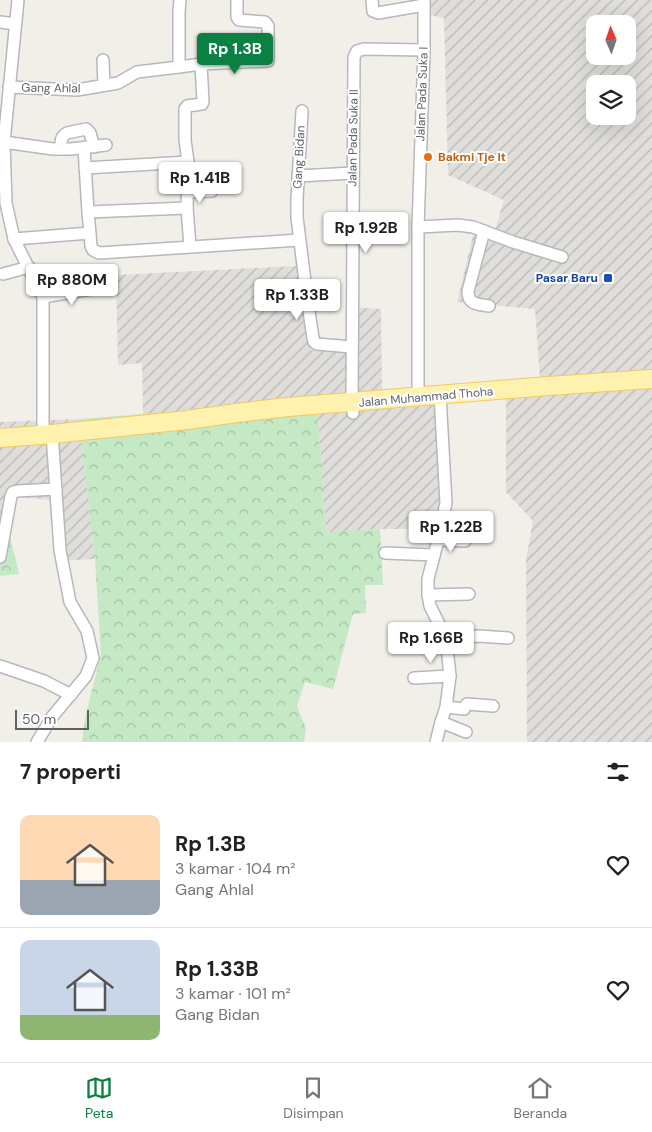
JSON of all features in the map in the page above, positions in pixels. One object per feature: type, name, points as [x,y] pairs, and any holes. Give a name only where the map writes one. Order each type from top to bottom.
[{"type":"main road","name":"Jalan Muhammad Thoha","points":[[352,408],[418,397],[440,401],[548,386],[652,379]]},
{"type":"main road","name":"Jalan Muhammad Thoha","points":[[0,438],[48,435],[200,418],[246,420],[352,408],[440,401],[652,390]]},
{"type":"street","points":[[18,0],[3,148],[6,203],[14,239],[43,297],[48,435],[56,489],[60,550],[72,614],[87,630],[92,658],[86,676],[52,717],[37,742]]},
{"type":"street","points":[[179,67],[180,0]]},
{"type":"street","name":"Gang Ahlal","points":[[9,87],[77,90],[118,83],[137,72],[201,64],[268,61],[268,26],[265,22],[239,20],[237,17],[237,0]]},
{"type":"street","points":[[372,0],[373,11],[378,13],[424,3]]},
{"type":"street","name":"Jalan Pada Suka I","points":[[418,397],[418,227],[424,3]]},
{"type":"street","points":[[0,22],[15,24]]},
{"type":"street","name":"Jalan Pada Suka II","points":[[352,408],[354,57],[360,50],[424,50]]},
{"type":"street","points":[[104,60],[104,85]]},
{"type":"street","points":[[190,246],[187,208],[188,162],[185,140],[185,108],[202,103],[201,64]]},
{"type":"street","name":"Gang Bidan","points":[[302,111],[297,199],[299,240],[314,342],[317,344],[352,347]]},
{"type":"street","points":[[61,149],[61,139],[65,134],[86,130],[90,133],[85,168],[88,212],[91,246],[93,250],[99,253],[299,240]]},
{"type":"street","points":[[3,148],[61,149],[106,145]]},
{"type":"street","points":[[85,168],[188,162]]},
{"type":"street","points":[[298,176],[353,173]]},
{"type":"street","points":[[188,192],[212,191]]},
{"type":"street","points":[[88,212],[187,208]]},
{"type":"street","points":[[418,227],[458,225],[473,227],[562,257]]},
{"type":"street","points":[[484,231],[468,291],[468,298],[474,303],[489,306]]},
{"type":"street","points":[[14,239],[90,233]]},
{"type":"street","points":[[3,274],[29,267]]},
{"type":"street","points":[[43,297],[97,288]]},
{"type":"street","points":[[436,742],[446,707],[450,676],[446,638],[430,606],[428,595],[428,579],[446,503],[440,401]]},
{"type":"street","points":[[0,557],[12,494],[17,491],[56,489]]},
{"type":"street","points":[[438,540],[465,541]]},
{"type":"street","points":[[385,553],[434,555]]},
{"type":"street","points":[[428,595],[469,594]]},
{"type":"street","points":[[446,638],[479,636],[508,638]]},
{"type":"street","points":[[0,666],[44,681],[71,695]]},
{"type":"street","points":[[414,678],[450,676]]},
{"type":"street","points":[[446,707],[464,709],[466,704],[493,706]]},
{"type":"street","points":[[441,722],[466,732]]},
{"type":"shaded area","points":[[425,0],[652,0],[652,742],[527,742],[526,559],[533,521],[506,492],[506,383],[540,380],[535,309],[457,302],[475,227],[494,233],[504,200],[448,175],[444,18],[426,14]]},
{"type":"shaded area","points":[[297,266],[311,350],[347,349],[348,307],[381,309],[382,395],[439,389],[447,503],[439,529],[380,529],[326,533],[317,404],[143,414],[142,363],[118,365],[116,275]]},
{"type":"shaded area","points":[[79,419],[95,559],[59,561],[54,500],[16,497],[6,520],[0,519],[0,422]]},
{"type":"green space","points":[[317,404],[326,532],[380,529],[383,585],[365,585],[366,613],[353,614],[333,689],[305,682],[297,706],[306,728],[304,742],[82,742],[86,713],[101,655],[95,559],[79,419]]},
{"type":"green space","points":[[0,519],[6,520],[19,574],[0,576]]},
{"type":"place","name":"Bakmi Tje It","points":[[428,157]]},
{"type":"place","name":"Pasar Baru","points":[[608,278]]}]
